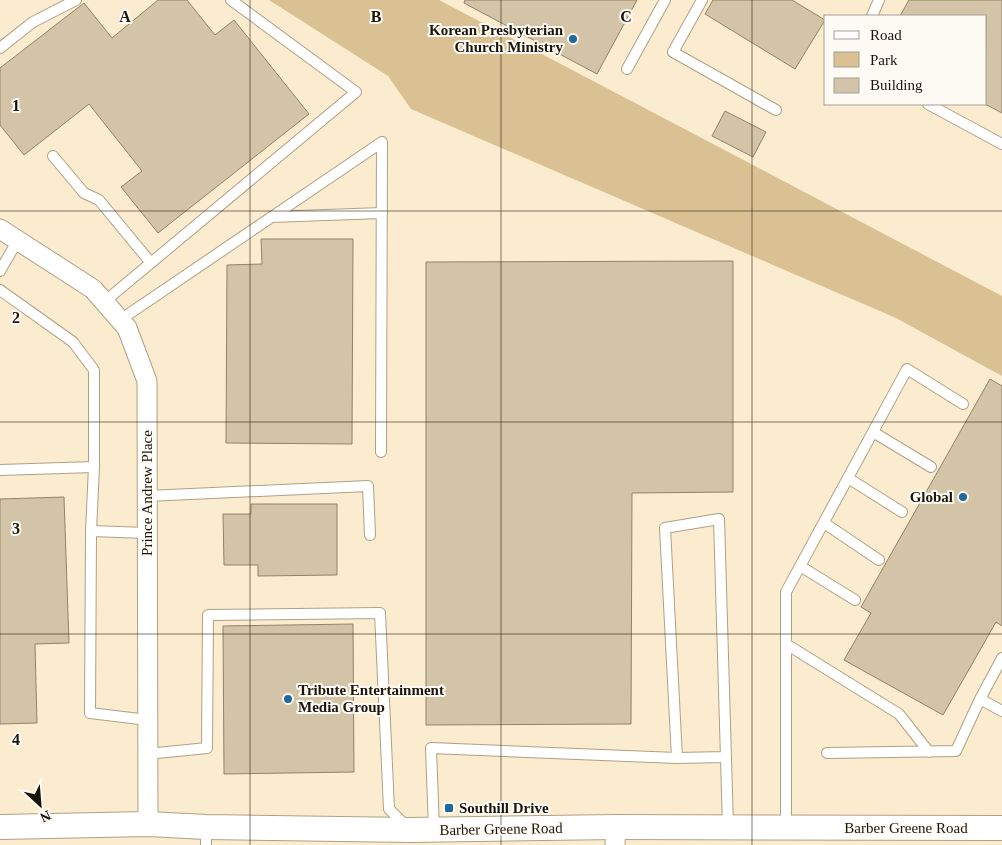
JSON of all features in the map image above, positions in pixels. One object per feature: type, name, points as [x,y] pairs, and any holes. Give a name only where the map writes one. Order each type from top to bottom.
[{"type":"street","name":"Prince Andrew Place","points":[[0,229],[93,290],[127,328],[147,381],[148,824]]},
{"type":"street","name":"Barber Greene Road","points":[[0,827],[148,824],[206,836],[410,838],[434,830],[615,836],[728,827],[1002,828]]},
{"type":"lane","points":[[0,48],[32,22],[76,0]]},
{"type":"lane","points":[[104,302],[356,92],[231,0]]},
{"type":"lane","points":[[627,69],[665,0]]},
{"type":"lane","points":[[702,0],[673,52],[776,110]]},
{"type":"lane","points":[[872,15],[879,0]]},
{"type":"lane","points":[[930,105],[1002,144]]},
{"type":"lane","points":[[120,320],[382,142],[381,452]]},
{"type":"lane","points":[[53,156],[84,193],[99,200],[151,263]]},
{"type":"lane","points":[[271,217],[382,213]]},
{"type":"lane","points":[[0,271],[18,240]]},
{"type":"lane","points":[[0,290],[74,342],[94,370],[90,713],[148,720]]},
{"type":"lane","points":[[786,827],[786,592],[907,370],[962,404]]},
{"type":"lane","points":[[873,432],[931,467]]},
{"type":"lane","points":[[0,470],[94,467]]},
{"type":"lane","points":[[848,478],[902,512]]},
{"type":"lane","points":[[147,496],[368,486],[370,535]]},
{"type":"lane","points":[[677,758],[665,528],[719,519],[728,827]]},
{"type":"lane","points":[[824,523],[879,560]]},
{"type":"lane","points":[[91,531],[147,533]]},
{"type":"lane","points":[[800,566],[856,600]]},
{"type":"lane","points":[[148,754],[207,748],[208,615],[380,613],[389,809],[410,838]]},
{"type":"lane","points":[[786,644],[899,714],[929,752]]},
{"type":"lane","points":[[828,753],[956,751],[1002,658]]},
{"type":"lane","points":[[980,700],[1002,711]]},
{"type":"lane","points":[[434,830],[431,748],[677,758],[726,757]]},
{"type":"green space","points":[[269,0],[439,0],[1002,296],[1002,376],[896,318],[411,109],[388,76]]},
{"type":"building","points":[[158,0],[187,0],[215,35],[234,20],[309,114],[158,233],[121,187],[142,171],[89,104],[24,155],[0,125],[0,68],[84,3],[112,38]]},
{"type":"building","name":"Korean Presbyterian Church Ministry","points":[[465,0],[637,0],[597,74],[464,3]]},
{"type":"building","points":[[713,0],[792,0],[824,19],[824,22],[795,69],[705,14]]},
{"type":"building","points":[[909,0],[1002,0],[1002,113],[987,105],[987,15],[901,15]]},
{"type":"building","points":[[725,111],[766,132],[753,157],[712,136]]},
{"type":"building","points":[[261,239],[353,239],[352,444],[226,443],[227,265],[262,264]]},
{"type":"building","points":[[733,261],[733,492],[632,493],[631,724],[426,725],[426,262]]},
{"type":"building","name":"Global","points":[[990,379],[1002,386],[1002,626],[996,622],[943,715],[844,660],[871,613],[861,607]]},
{"type":"building","points":[[64,497],[69,643],[35,644],[37,723],[0,724],[0,499]]},
{"type":"building","points":[[251,504],[337,504],[337,575],[258,576],[258,565],[224,565],[223,514],[251,514]]},
{"type":"building","name":"Tribute Entertainment Media Group","points":[[353,624],[354,772],[224,774],[223,626]]},
{"type":"place","name":"Korean Presbyterian Church Ministry","points":[[573,39]]},
{"type":"place","name":"Global","points":[[963,497]]},
{"type":"place","name":"Tribute Entertainment Media Group","points":[[288,699]]},
{"type":"place","name":"Southill Drive","points":[[449,808]]}]
